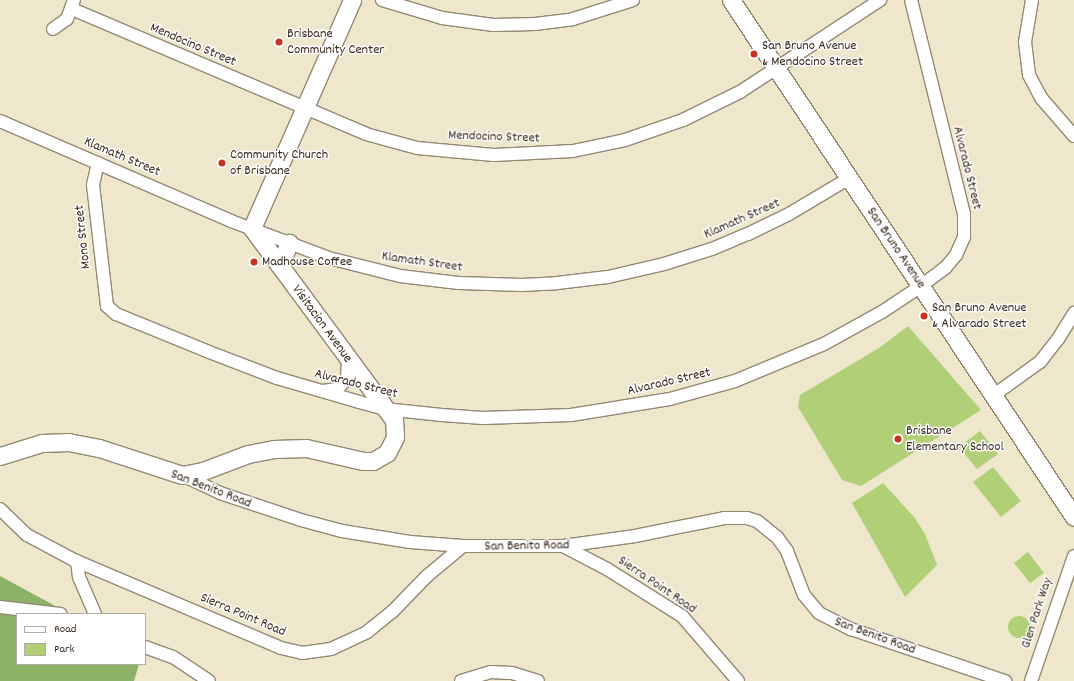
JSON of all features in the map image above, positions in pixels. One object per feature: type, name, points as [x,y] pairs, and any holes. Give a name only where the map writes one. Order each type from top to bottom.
[{"type":"street","points":[[252,228],[303,108],[352,0]]},
{"type":"street","points":[[382,0],[442,18],[494,25],[535,24],[573,19],[633,0]]},
{"type":"street","name":"San Bruno Avenue","points":[[731,0],[777,68],[848,179],[1074,516]]},
{"type":"street","name":"Mendocino Street","points":[[73,4],[303,108],[366,134],[417,148],[474,155],[546,154],[599,146],[651,133],[713,107],[777,68],[880,0]]},
{"type":"street","name":"Alvarado Street","points":[[108,308],[116,314],[251,369],[319,391],[386,409],[442,415],[524,417],[618,409],[670,399],[735,381],[796,358],[882,312],[946,267],[956,255],[965,227],[962,201],[911,0]]},
{"type":"street","points":[[1032,0],[1025,42],[1029,75],[1042,99],[1074,136]]},
{"type":"street","points":[[53,29],[67,19],[73,4]]},
{"type":"street","name":"Klamath Street","points":[[0,121],[289,243],[352,265],[426,280],[522,286],[591,279],[664,264],[712,249],[789,214],[848,179]]},
{"type":"street","name":"Mono Street","points":[[98,163],[93,185],[108,308]]},
{"type":"street","name":"Visitacion Avenue","points":[[182,475],[203,471],[248,454],[290,447],[306,448],[363,461],[373,461],[387,453],[395,437],[394,420],[348,360],[252,228]]},
{"type":"street","points":[[280,266],[289,243]]},
{"type":"street","points":[[994,395],[1040,362],[1058,339],[1074,312]]},
{"type":"street","points":[[319,391],[332,391],[343,385],[349,375],[348,360]]},
{"type":"street","name":"San Benito Road","points":[[0,456],[42,443],[68,442],[105,450],[156,468],[182,475],[220,493],[254,506],[329,528],[410,542],[464,546],[563,546],[636,536],[724,518],[747,518],[757,521],[777,537],[787,551],[804,595],[819,613],[850,629],[1005,681]]},
{"type":"street","name":"Sierra Point Road","points":[[0,509],[27,535],[77,561],[281,648],[308,653],[338,646],[367,632],[392,612],[426,576],[464,546]]},
{"type":"street","name":"Sierra Point Road","points":[[563,546],[607,569],[682,616],[738,681]]},
{"type":"street","name":"Glen Park Way","points":[[1031,681],[1074,556]]},
{"type":"street","points":[[77,561],[79,577],[95,613]]},
{"type":"street","points":[[0,607],[52,613]]},
{"type":"street","points":[[146,647],[173,657],[209,681]]},
{"type":"street","points":[[461,681],[491,672],[512,673],[538,681]]},
{"type":"green space","points":[[908,326],[981,410],[861,486],[842,480],[798,407],[800,395],[879,348]]},
{"type":"green space","points":[[980,431],[998,454],[977,469],[959,447]]},
{"type":"green space","points":[[993,467],[1021,501],[1001,517],[973,482]]},
{"type":"green space","points":[[883,483],[914,517],[925,534],[937,565],[905,597],[852,503]]},
{"type":"green space","points":[[1028,552],[1044,573],[1030,583],[1014,563]]},
{"type":"green space","points":[[0,576],[68,613],[16,613],[16,665],[139,665],[134,681],[0,681]]},
{"type":"green space","points":[[1019,616],[1027,619],[1030,627],[1027,635],[1019,638],[1011,635],[1008,627],[1011,619]]},
{"type":"place","name":"Brisbane Community Center","points":[[279,42]]},
{"type":"place","name":"San Bruno Avenue & Mendocino Street","points":[[754,54]]},
{"type":"place","name":"Community Church of Brisbane","points":[[222,163]]},
{"type":"place","name":"Madhouse Coffee","points":[[254,262]]},
{"type":"place","name":"San Bruno Avenue & Alvarado Street","points":[[924,316]]},
{"type":"place","name":"Brisbane Elementary School","points":[[898,439]]}]
